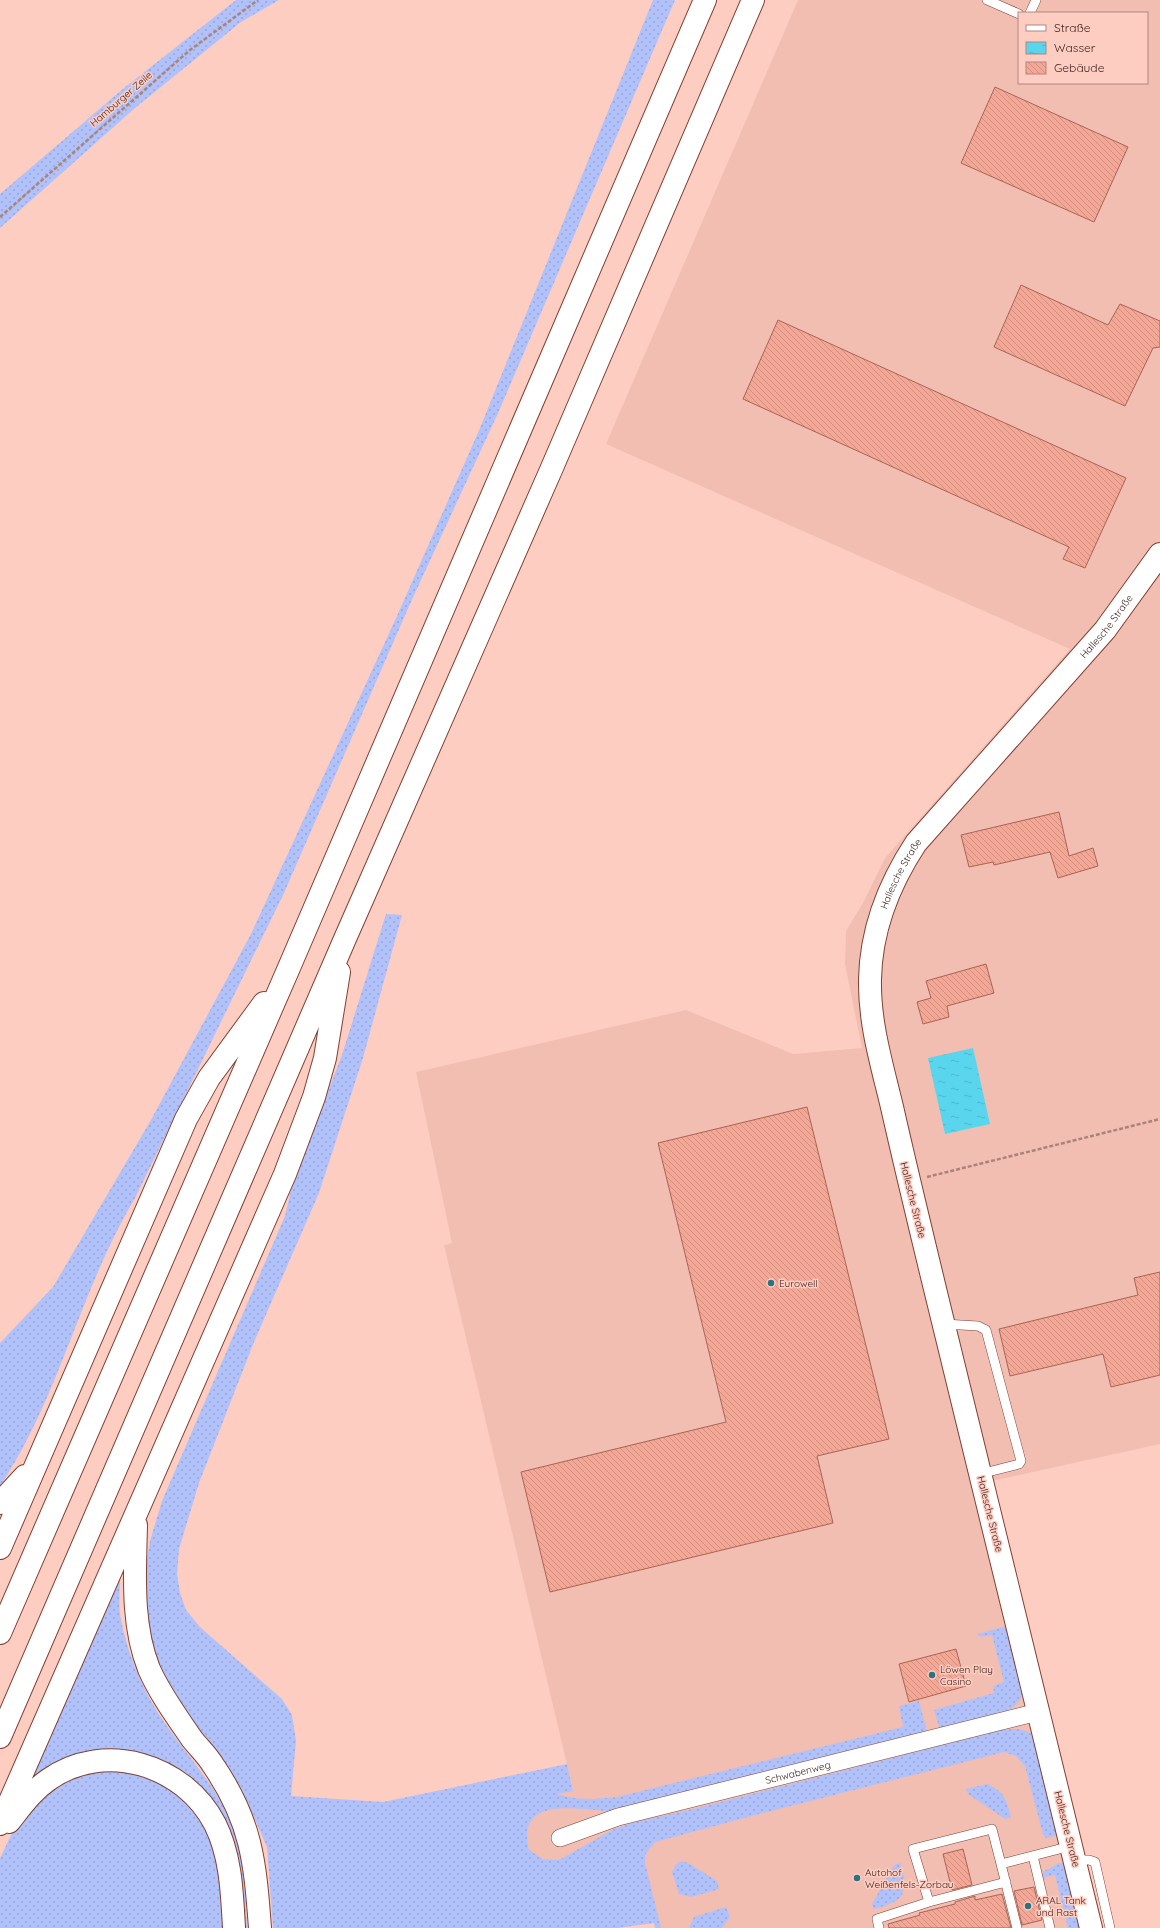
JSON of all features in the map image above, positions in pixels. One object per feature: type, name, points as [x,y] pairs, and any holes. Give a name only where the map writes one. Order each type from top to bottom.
[{"type":"main road","points":[[0,1633],[288,970],[705,0]]},
{"type":"main road","points":[[0,1737],[344,941],[554,463],[753,0]]},
{"type":"main road","name":"Hallesche Straße","points":[[1091,1928],[878,1050],[871,1006],[870,981],[873,941],[888,894],[905,860],[916,843],[1105,630],[1160,554]]},
{"type":"main road","points":[[0,1824],[285,1174],[314,1097],[325,1058],[344,941]]},
{"type":"main road","points":[[0,1548],[186,1119],[209,1078],[288,970]]},
{"type":"main road","points":[[0,1503],[36,1463]]},
{"type":"main road","points":[[136,1514],[136,1600],[138,1629],[143,1651],[149,1669],[161,1693],[230,1790],[242,1815],[255,1864],[260,1928]]},
{"type":"main road","points":[[0,1834],[36,1789],[62,1772],[77,1765],[108,1760],[124,1760],[155,1768],[175,1779],[196,1797],[215,1825],[228,1864],[234,1928]]},
{"type":"street","name":"Schwabenweg","points":[[560,1838],[618,1817],[1038,1712]]},
{"type":"lane","points":[[987,0],[1018,14]]},
{"type":"lane","points":[[1030,12],[1036,0]]},
{"type":"lane","points":[[944,1324],[978,1326],[986,1330],[1021,1461],[1019,1464],[980,1474]]},
{"type":"lane","points":[[929,1902],[913,1849],[992,1829],[1017,1928]]},
{"type":"lane","points":[[1001,1864],[1032,1856],[1073,1853],[1095,1862],[1110,1928]]},
{"type":"lane","points":[[1032,1856],[1050,1928]]},
{"type":"lane","points":[[879,1928],[877,1919],[929,1902],[1006,1882]]},
{"type":"path","name":"Hamburger Zeile","points":[[0,217],[190,50],[258,0]]},
{"type":"path","points":[[909,1182],[1160,1119]]},
{"type":"shaded area","points":[[236,0],[279,0],[241,22],[135,108],[0,228],[0,194],[124,88]]},
{"type":"shaded area","points":[[653,0],[675,0],[499,411],[410,604],[284,893],[135,1198],[116,1233],[99,1269],[38,1417],[0,1486],[0,1343],[53,1287],[151,1120],[251,934],[397,616],[480,428]]},
{"type":"shaded area","points":[[798,0],[1160,0],[1160,1444],[974,1485],[1080,1928],[657,1928],[655,1923],[617,1928],[533,1928],[513,1800],[573,1790],[444,1245],[452,1243],[416,1072],[686,1010],[793,1054],[862,1048],[845,964],[846,931],[863,903],[885,858],[1070,649],[606,444]]},
{"type":"shaded area","points":[[386,914],[402,915],[363,1058],[319,1193],[254,1342],[199,1483],[179,1549],[177,1574],[180,1593],[186,1610],[200,1627],[282,1699],[292,1715],[296,1741],[291,1796],[383,1802],[567,1764],[573,1791],[557,1794],[580,1799],[617,1797],[903,1727],[899,1706],[919,1701],[927,1732],[611,1811],[567,1808],[553,1809],[540,1813],[531,1820],[527,1832],[529,1850],[543,1859],[559,1860],[614,1829],[631,1823],[697,1808],[1001,1730],[1011,1729],[1028,1732],[1036,1738],[1059,1832],[1055,1836],[1046,1838],[1043,1834],[1025,1766],[1016,1756],[1004,1752],[655,1842],[645,1855],[645,1863],[661,1928],[655,1928],[654,1923],[617,1928],[273,1928],[267,1847],[241,1788],[182,1706],[159,1663],[151,1638],[147,1615],[145,1571],[150,1541],[162,1501],[285,1216],[293,1181],[342,1055]]},
{"type":"shaded area","points":[[120,1575],[120,1615],[130,1654],[139,1676],[149,1698],[164,1722],[213,1788],[229,1818],[234,1831],[243,1872],[247,1928],[243,1928],[215,1804],[202,1786],[187,1774],[171,1764],[153,1756],[115,1750],[96,1750],[64,1759],[28,1782]]},
{"type":"shaded area","points":[[1010,1625],[1024,1687],[1020,1700],[1011,1709],[940,1730],[934,1710],[994,1693],[993,1686],[1004,1682],[992,1635],[980,1637],[978,1634]]},
{"type":"shaded area","points":[[95,1769],[129,1769],[148,1774],[170,1787],[190,1806],[201,1821],[209,1837],[214,1854],[218,1871],[223,1928],[0,1928],[0,1858],[14,1829],[34,1801],[62,1780]]},
{"type":"shaded area","points":[[987,1784],[998,1790],[1004,1797],[1011,1817],[1005,1819],[968,1794],[966,1789]]},
{"type":"shaded area","points":[[682,1861],[688,1863],[717,1881],[719,1889],[691,1897],[679,1894],[672,1872],[676,1864]]},
{"type":"shaded area","points":[[900,1863],[904,1882],[902,1895],[892,1903],[874,1909],[872,1904],[894,1865]]},
{"type":"shaded area","points":[[1059,1863],[1067,1864],[1084,1928],[1068,1928],[1055,1875],[1042,1878],[1043,1872]]},
{"type":"shaded area","points":[[726,1907],[730,1917],[722,1928],[689,1928],[694,1917]]},
{"type":"water","points":[[973,1048],[990,1124],[945,1134],[928,1058]]},
{"type":"building","points":[[995,87],[1128,147],[1094,222],[961,163]]},
{"type":"building","points":[[1021,285],[1108,325],[1120,304],[1160,321],[1160,347],[1153,348],[1125,406],[994,347]]},
{"type":"building","points":[[778,320],[1126,478],[1085,568],[1063,559],[1069,547],[743,399]]},
{"type":"building","points":[[1059,812],[1069,856],[1093,848],[1098,866],[1058,878],[1050,852],[994,865],[993,862],[969,867],[961,835]]},
{"type":"building","points":[[986,964],[994,993],[947,1006],[949,1017],[923,1024],[917,1002],[931,998],[926,981]]},
{"type":"building","name":"Eurowell","points":[[807,1107],[889,1439],[817,1456],[833,1523],[550,1592],[521,1472],[726,1422],[658,1143]]},
{"type":"building","points":[[1160,1272],[1160,1375],[1111,1387],[1103,1354],[1010,1376],[999,1329],[1138,1295],[1134,1278]]},
{"type":"building","name":"Löwen Play Casino","points":[[956,1649],[966,1686],[909,1702],[899,1664]]},
{"type":"building","points":[[963,1849],[972,1885],[952,1890],[943,1854]]},
{"type":"building","points":[[1034,1887],[1042,1920],[1022,1925],[1014,1891]]},
{"type":"building","points":[[1002,1894],[1011,1928],[889,1928],[888,1924],[920,1915],[919,1913],[955,1904],[955,1902],[975,1896],[975,1900]]},
{"type":"place","name":"Eurowell","points":[[771,1283]]},
{"type":"place","name":"Löwen Play Casino","points":[[932,1675]]},
{"type":"place","name":"Autohof Weißenfels-Zorbau","points":[[857,1878]]},
{"type":"place","name":"ARAL Tank und Rast","points":[[1028,1906]]}]
